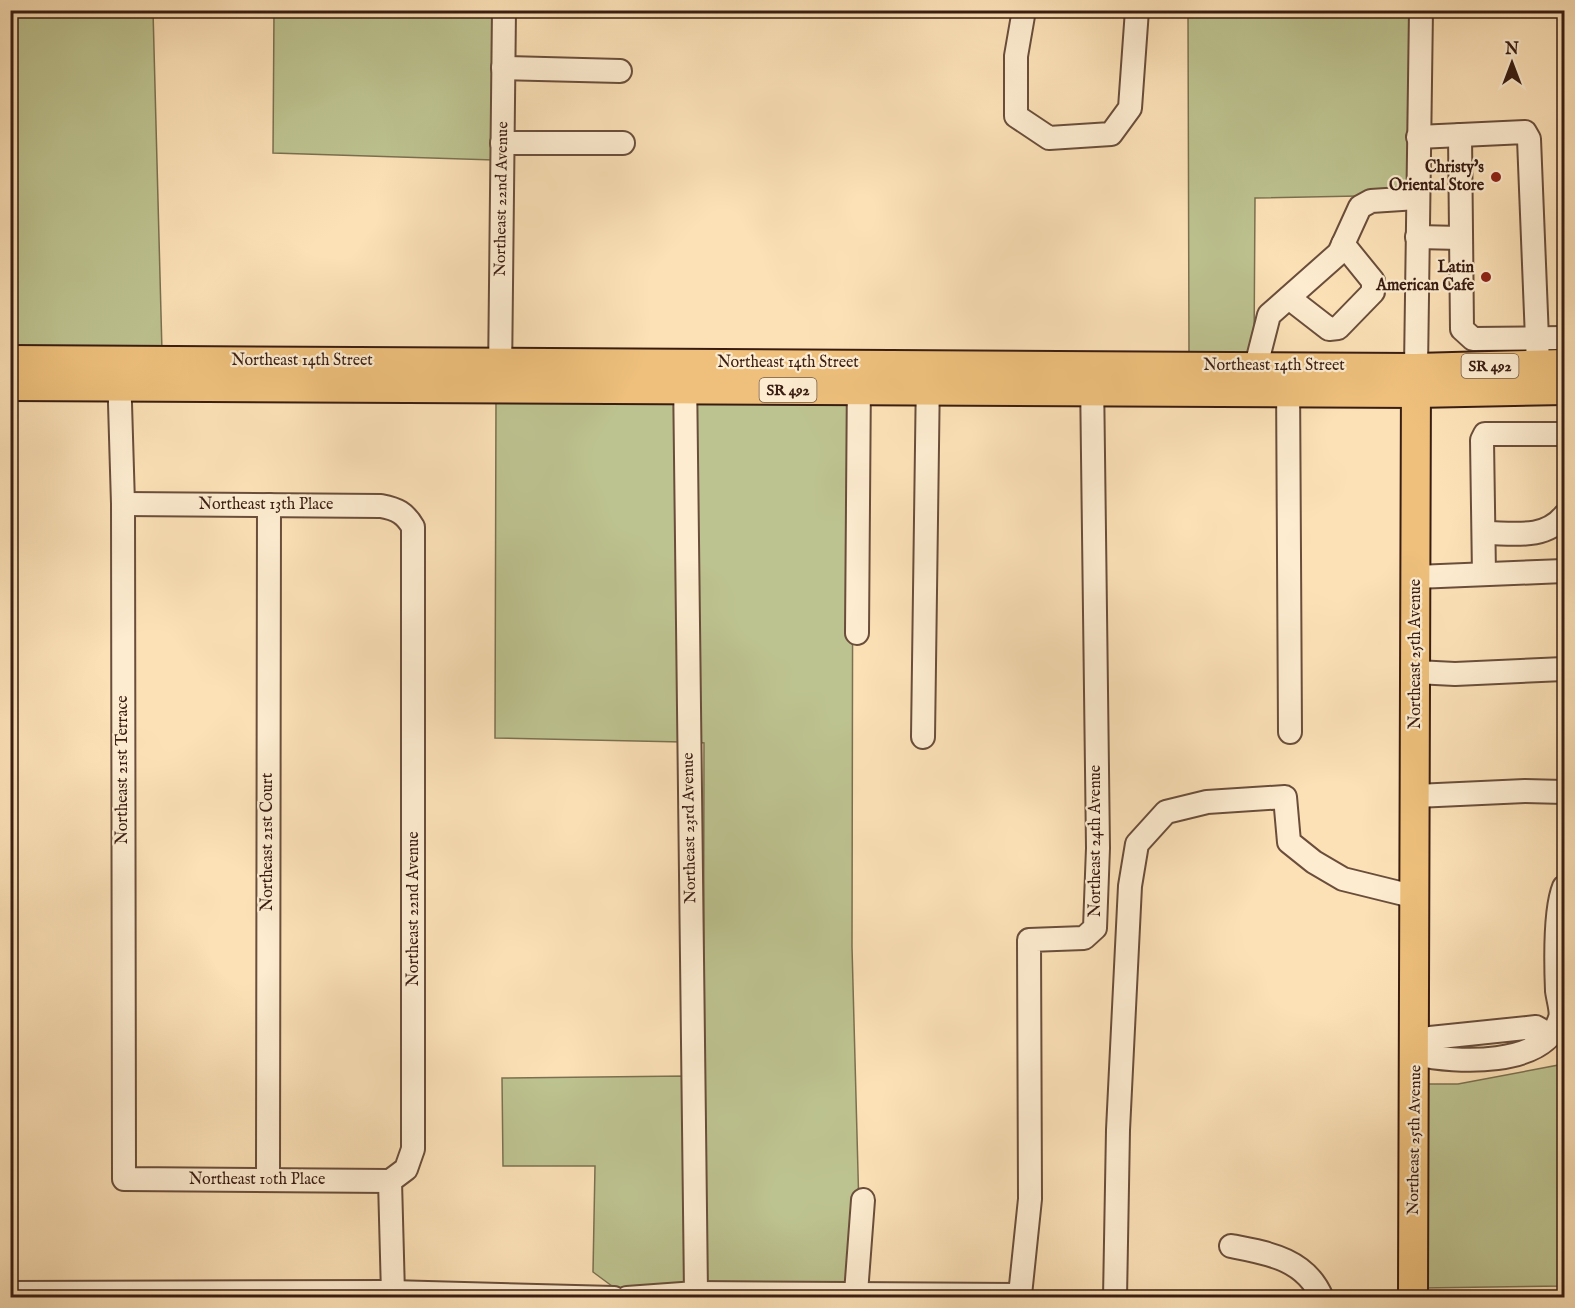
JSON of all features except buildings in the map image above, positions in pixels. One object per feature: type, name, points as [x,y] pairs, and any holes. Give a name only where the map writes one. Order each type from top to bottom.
[{"type":"main road","name":"Northeast 14th Street","points":[[1416,380],[1546,356]]},
{"type":"main road","name":"Northeast 14th Street","points":[[10,360],[119,374]]},
{"type":"main road","name":"Northeast 14th Street","points":[[1092,378],[1256,366],[1288,379]]},
{"type":"main road","name":"Northeast 14th Street","points":[[10,386],[119,374],[1416,380],[1564,390]]},
{"type":"main road","name":"Northeast 25th Avenue","points":[[1413,1298],[1416,1054],[1416,380]]},
{"type":"street","name":"Northeast 22nd Avenue","points":[[500,375],[504,10]]},
{"type":"street","points":[[1024,10],[1016,56],[1016,116],[1049,138],[1111,134],[1130,108],[1137,10]]},
{"type":"street","name":"Northeast 25th Avenue","points":[[1416,380],[1420,10]]},
{"type":"street","points":[[503,68],[620,71]]},
{"type":"street","points":[[1418,137],[1525,132],[1530,139],[1546,356]]},
{"type":"street","points":[[1460,135],[1462,329],[1473,339],[1546,356]]},
{"type":"street","points":[[502,143],[623,143]]},
{"type":"street","points":[[1256,366],[1269,315],[1339,253],[1360,207],[1371,201],[1417,198]]},
{"type":"street","points":[[1417,237],[1461,238]]},
{"type":"street","points":[[1289,298],[1329,329],[1338,328],[1373,292],[1373,281],[1343,244]]},
{"type":"street","points":[[1546,356],[1564,338]]},
{"type":"street","name":"Northeast 21st Terrace","points":[[119,374],[123,504],[124,1179]]},
{"type":"street","name":"Northeast 23rd Avenue","points":[[685,376],[696,1293]]},
{"type":"street","points":[[857,633],[859,377]]},
{"type":"street","points":[[923,737],[928,377]]},
{"type":"street","name":"Northeast 24th Avenue","points":[[856,1293],[1020,1295],[1030,1199],[1029,940],[1084,938],[1095,928],[1098,848],[1092,378]]},
{"type":"street","points":[[1288,379],[1290,732]]},
{"type":"street","points":[[1485,574],[1482,440],[1485,434],[1564,434]]},
{"type":"street","name":"Northeast 13th Place","points":[[123,504],[381,506],[396,508],[407,516]]},
{"type":"street","name":"Northeast 21st Court","points":[[268,1179],[269,505]]},
{"type":"street","name":"Northeast 22nd Avenue","points":[[390,1181],[406,1169],[413,1149],[415,541],[413,527],[407,516]]},
{"type":"street","points":[[1484,534],[1543,533],[1555,527],[1564,516]]},
{"type":"street","points":[[1416,577],[1564,571]]},
{"type":"street","points":[[1416,672],[1455,674],[1564,669]]},
{"type":"street","points":[[1416,796],[1525,791],[1564,792]]},
{"type":"street","points":[[1115,1298],[1118,1130],[1130,886],[1137,844],[1166,812],[1207,802],[1285,797],[1288,842],[1314,862],[1343,879],[1416,897]]},
{"type":"street","points":[[1416,1054],[1442,1060],[1503,1058],[1533,1050],[1550,1035],[1560,1017],[1557,991],[1558,935],[1561,894],[1564,887]]},
{"type":"street","name":"Northeast 10th Place","points":[[124,1179],[390,1181]]},
{"type":"street","points":[[390,1181],[393,1294]]},
{"type":"street","points":[[627,1298],[696,1293],[856,1293],[862,1200]]},
{"type":"street","points":[[1231,1246],[1274,1254],[1297,1266],[1312,1278],[1322,1298]]},
{"type":"street","points":[[10,1293],[393,1294],[614,1298]]},
{"type":"green space","points":[[11,11],[153,11],[162,352],[11,351]]},
{"type":"green space","points":[[274,11],[493,11],[494,160],[273,153]]},
{"type":"green space","points":[[1188,11],[1413,11],[1409,195],[1255,198],[1254,353],[1189,353]]},
{"type":"green space","points":[[496,397],[678,398],[682,742],[495,738]]},
{"type":"green space","points":[[693,398],[853,399],[852,947],[861,1285],[703,1284],[704,743],[697,742]]},
{"type":"green space","points":[[1564,1064],[1564,1286],[1421,1288],[1423,1084],[1458,1084]]},
{"type":"green space","points":[[685,1076],[688,1284],[616,1289],[593,1272],[595,1166],[503,1166],[502,1078]]},
{"type":"place","name":"Christy's Oriental Store","points":[[1496,177]]},
{"type":"place","name":"Latin American Cafe","points":[[1486,277]]}]
